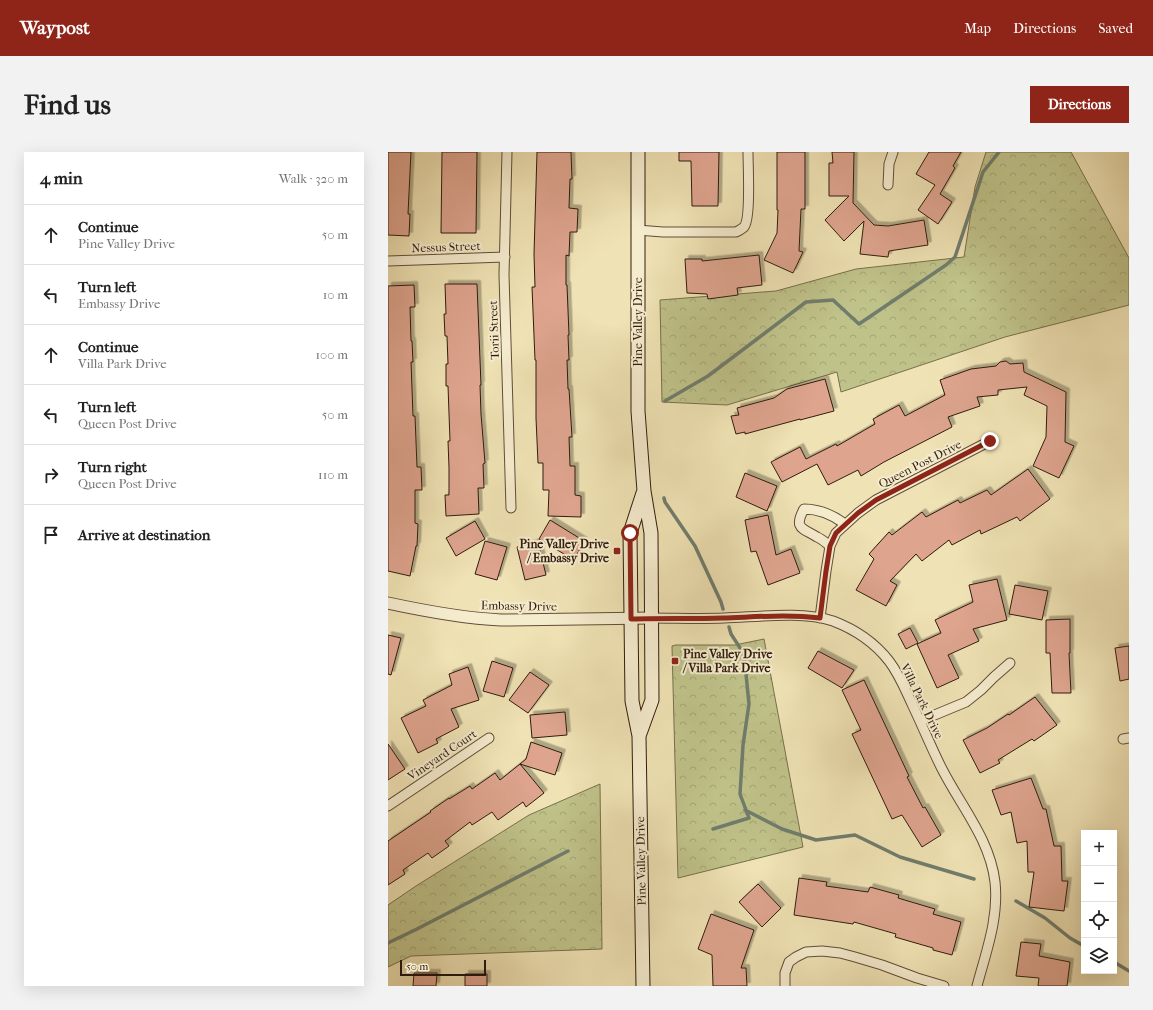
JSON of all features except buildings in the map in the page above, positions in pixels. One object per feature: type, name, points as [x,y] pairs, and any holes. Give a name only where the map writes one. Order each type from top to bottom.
[{"type":"main road","name":"Pine Valley Drive","points":[[638,152],[638,411],[644,491],[651,533],[652,618],[652,700],[639,736]]},
{"type":"main road","name":"Pine Valley Drive","points":[[642,986],[639,736],[632,701],[630,533],[644,491]]},
{"type":"street","name":"Torii Street","points":[[507,152],[504,257],[511,508]]},
{"type":"street","points":[[637,230],[663,232],[736,232],[743,228],[746,224],[748,213],[748,152]]},
{"type":"street","points":[[888,185],[889,164],[893,152]]},
{"type":"street","name":"Nessus Street","points":[[388,261],[504,257]]},
{"type":"street","name":"Queen Post Drive","points":[[820,618],[830,546],[836,533],[858,513],[876,500],[990,441]]},
{"type":"street","points":[[830,546],[817,536],[804,530],[799,519],[804,509],[816,510],[830,514],[845,524]]},
{"type":"street","name":"Embassy Drive","points":[[388,603],[479,619],[652,618]]},
{"type":"street","name":"Villa Park Drive","points":[[652,618],[775,616],[805,616],[820,618],[847,628],[868,640],[879,650],[898,674],[942,769],[982,839],[988,853],[996,892],[995,913],[977,986]]},
{"type":"street","points":[[920,721],[966,702],[1010,663]]},
{"type":"street","name":"Vineyard Court","points":[[388,806],[489,738]]},
{"type":"street","points":[[785,986],[785,973],[789,962],[806,952],[822,952],[840,953],[856,957],[944,986]]},
{"type":"green space","points":[[986,152],[1071,152],[1129,258],[1129,305],[1005,337],[841,392],[837,372],[727,405],[662,402],[660,300],[776,291],[856,269],[964,257],[975,187]]},
{"type":"green space","points":[[764,639],[803,847],[678,878],[672,646],[735,645]]},
{"type":"green space","points":[[600,784],[602,949],[411,956],[388,967],[388,905],[529,815]]},
{"type":"waterway","points":[[665,401],[708,376],[806,302],[833,300],[859,324],[946,265],[955,257],[983,172],[999,152]]},
{"type":"waterway","points":[[664,498],[665,502],[695,546],[723,609]]},
{"type":"waterway","points":[[713,829],[749,818],[740,794],[743,745],[749,704],[744,654],[731,634],[729,627]]},
{"type":"waterway","points":[[745,810],[782,829],[816,840],[855,835],[900,857],[974,879]]},
{"type":"waterway","points":[[388,943],[568,851]]},
{"type":"waterway","points":[[1016,901],[1045,918],[1070,938],[1081,944]]},
{"type":"waterway","points":[[1117,964],[1129,971]]},
{"type":"place","name":"Pine Valley Drive / Embassy Drive","points":[[617,551]]},
{"type":"place","name":"Pine Valley Drive / Villa Park Drive","points":[[675,661]]},
{"type":"route","points":[[630,533],[631,619],[689,619],[775,616],[805,616],[820,618],[830,546],[836,533],[858,513],[876,500],[990,441]]}]
